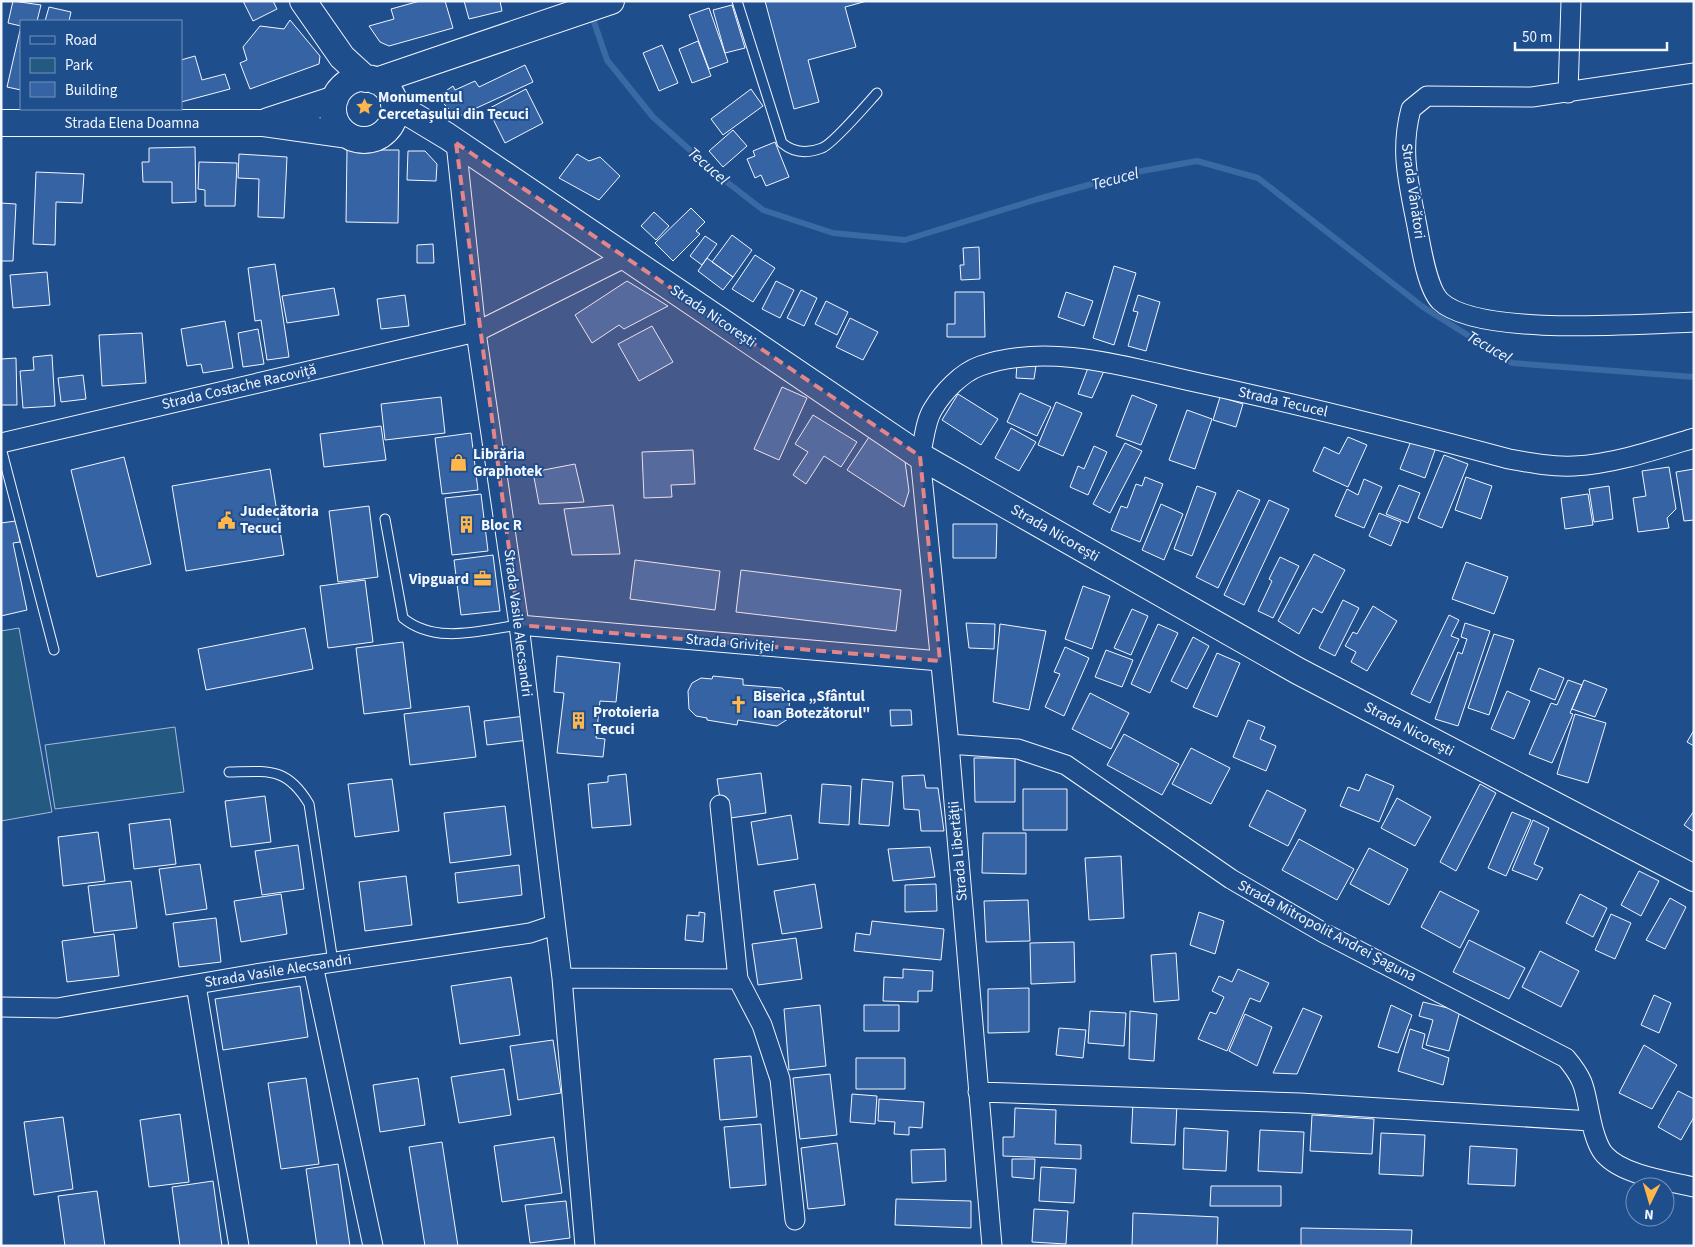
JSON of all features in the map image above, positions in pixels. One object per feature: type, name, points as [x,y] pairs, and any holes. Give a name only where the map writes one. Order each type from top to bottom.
[{"type":"main road","name":"Strada Nicorești","points":[[303,1],[342,57],[394,89],[451,140],[920,456],[1298,671],[1694,878]]},
{"type":"main road","points":[[337,95],[347,84],[394,89],[519,31],[612,1]]},
{"type":"main road","points":[[342,57],[344,78],[333,109],[335,119],[347,135],[366,140],[376,138],[385,132],[391,124],[394,89]]},
{"type":"main road","name":"Strada Elena Doamna","points":[[262,123],[337,95]]},
{"type":"main road","name":"Strada Elena Doamna","points":[[1,123],[262,123],[347,135]]},
{"type":"main road","name":"Strada Nicorești","points":[[385,132],[406,131],[451,140]]},
{"type":"street","points":[[1568,93],[1571,1]]},
{"type":"street","name":"Strada Vânători","points":[[1694,74],[1532,97],[1427,96],[1411,109],[1404,148],[1408,182],[1426,272],[1439,300],[1465,315],[1500,322],[1592,326],[1694,322]]},
{"type":"street","name":"Strada Vasile Alecsandri","points":[[451,140],[476,332],[519,625],[554,925],[562,978],[585,1246]]},
{"type":"street","name":"Strada Costache Racoviță","points":[[1,443],[476,332],[626,258]]},
{"type":"street","name":"Strada Tecucel","points":[[920,456],[932,410],[956,380],[978,366],[1015,357],[1049,356],[1092,360],[1272,398],[1509,459],[1545,465],[1575,466],[1614,460],[1694,438]]},
{"type":"street","name":"Strada Libertății","points":[[920,456],[949,744],[992,1246]]},
{"type":"street","name":"Strada Griviței","points":[[519,625],[940,661]]},
{"type":"street","name":"Strada Mitropolit Andrei Șaguna","points":[[949,744],[1018,749],[1066,765],[1240,884],[1324,933],[1566,1058],[1580,1074],[1591,1121],[1604,1154],[1619,1166],[1694,1187]]},
{"type":"street","points":[[720,805],[738,979],[762,1025],[780,1079],[795,1220]]},
{"type":"street","name":"Strada Vasile Alecsandri","points":[[1,1007],[57,1008],[313,965],[530,933],[554,925]]},
{"type":"street","points":[[313,965],[373,1246]]},
{"type":"street","points":[[562,978],[738,979]]},
{"type":"street","points":[[196,985],[239,1246]]},
{"type":"street","points":[[978,1092],[1300,1103],[1591,1121]]},
{"type":"lane","points":[[737,1],[782,143],[791,151],[807,152],[824,148],[877,93]]},
{"type":"lane","points":[[1,448],[54,650]]},
{"type":"lane","points":[[385,519],[403,618],[408,622],[430,633],[450,634],[519,625]]},
{"type":"lane","points":[[229,772],[266,771],[290,779],[299,787],[309,804],[333,962]]},
{"type":"highlighted area","points":[[456,143],[920,456],[940,661],[519,625]]},
{"type":"green space","points":[[19,628],[52,812],[1,821],[1,631]]},
{"type":"green space","points":[[175,727],[184,792],[55,809],[45,745]]},
{"type":"building","points":[[13,1],[41,5],[37,20],[20,20],[20,26],[8,23]]},
{"type":"building","points":[[243,1],[273,1],[277,9],[253,21]]},
{"type":"building","points":[[420,1],[445,1],[453,28],[389,46],[380,42],[369,26],[394,19],[391,9]]},
{"type":"building","points":[[464,1],[500,1],[502,11],[469,19]]},
{"type":"building","points":[[765,1],[867,1],[845,7],[856,47],[808,60],[819,102],[794,109]]},
{"type":"building","points":[[732,5],[745,48],[725,53],[713,10]]},
{"type":"building","points":[[49,7],[71,12],[69,20],[45,20]]},
{"type":"building","points":[[709,8],[728,62],[709,69],[689,15]]},
{"type":"building","points":[[290,20],[320,56],[319,64],[250,89],[240,63],[247,60],[243,47],[260,26],[284,29]]},
{"type":"building","points":[[20,30],[20,90],[7,87]]},
{"type":"building","points":[[698,41],[711,76],[692,83],[679,49]]},
{"type":"building","points":[[662,45],[678,83],[659,91],[643,53]]},
{"type":"building","points":[[195,56],[202,80],[225,74],[230,89],[182,102],[182,60]]},
{"type":"building","points":[[525,65],[533,82],[457,117],[437,97],[453,86],[455,90],[475,81],[479,87]]},
{"type":"building","points":[[526,89],[543,123],[505,143],[488,109]]},
{"type":"building","points":[[751,89],[763,106],[723,135],[711,119]]},
{"type":"building","points":[[733,130],[747,146],[723,167],[709,151]]},
{"type":"building","points":[[775,142],[789,177],[766,186],[761,175],[755,178],[747,159],[755,156],[753,151]]},
{"type":"building","points":[[195,147],[196,202],[172,203],[172,182],[143,182],[142,162],[149,162],[149,148]]},
{"type":"building","points":[[347,150],[399,150],[398,223],[346,222]]},
{"type":"building","points":[[408,151],[425,151],[437,164],[436,181],[407,180]]},
{"type":"building","points":[[239,154],[287,157],[284,218],[258,217],[259,179],[238,178]]},
{"type":"building","points":[[577,154],[589,161],[600,157],[620,176],[599,200],[559,178]]},
{"type":"building","points":[[199,162],[237,163],[235,206],[205,206],[205,190],[198,189]]},
{"type":"building","points":[[36,172],[84,174],[82,203],[56,202],[55,245],[33,244]]},
{"type":"building","points":[[1,203],[16,204],[13,261],[1,261]]},
{"type":"building","points":[[691,208],[705,222],[696,231],[700,234],[673,261],[655,243]]},
{"type":"building","points":[[654,212],[669,226],[656,240],[641,226]]},
{"type":"building","points":[[732,235],[752,250],[733,277],[712,262]]},
{"type":"building","points":[[705,236],[717,244],[702,265],[690,256]]},
{"type":"building","points":[[433,244],[434,263],[417,263],[417,245]]},
{"type":"building","points":[[979,247],[980,279],[961,280],[960,265],[964,265],[963,248]]},
{"type":"building","points":[[755,255],[775,268],[753,302],[732,289]]},
{"type":"building","points":[[707,258],[733,277],[723,290],[698,271]]},
{"type":"building","points":[[275,264],[289,357],[267,360],[261,320],[255,321],[248,268]]},
{"type":"building","points":[[1114,266],[1136,273],[1114,345],[1093,338]]},
{"type":"building","points":[[47,272],[50,305],[13,308],[10,275]]},
{"type":"building","points":[[627,281],[668,306],[624,329],[619,325],[592,343],[575,315]]},
{"type":"building","points":[[776,281],[794,290],[780,318],[762,309]]},
{"type":"building","points":[[334,288],[339,315],[287,323],[282,296]]},
{"type":"building","points":[[801,290],[817,298],[804,326],[787,318]]},
{"type":"building","points":[[955,292],[984,292],[985,337],[947,337],[947,324],[955,324]]},
{"type":"building","points":[[1066,292],[1093,301],[1084,326],[1058,317]]},
{"type":"building","points":[[405,295],[409,326],[381,329],[377,299]]},
{"type":"building","points":[[1138,295],[1160,302],[1146,351],[1128,346],[1138,312],[1133,311]]},
{"type":"building","points":[[826,301],[848,312],[837,335],[815,324]]},
{"type":"building","points":[[850,318],[878,332],[863,360],[836,347]]},
{"type":"building","points":[[225,321],[233,368],[203,373],[201,364],[187,366],[181,329]]},
{"type":"building","points":[[652,326],[673,362],[639,381],[618,344]]},
{"type":"building","points":[[258,329],[264,364],[243,367],[238,333]]},
{"type":"building","points":[[142,333],[146,383],[102,386],[99,335]]},
{"type":"building","points":[[52,355],[55,406],[23,408],[20,371],[34,370],[33,357]]},
{"type":"building","points":[[16,358],[17,405],[1,405],[1,359]]},
{"type":"building","points":[[1017,364],[1036,366],[1034,379],[1016,378]]},
{"type":"building","points":[[1088,368],[1104,371],[1092,398],[1078,394]]},
{"type":"building","points":[[83,375],[86,399],[61,402],[58,378]]},
{"type":"building","points":[[782,387],[807,398],[779,460],[754,449]]},
{"type":"building","points":[[1020,393],[1051,407],[1037,436],[1007,422]]},
{"type":"building","points":[[958,394],[998,419],[981,445],[942,420]]},
{"type":"building","points":[[1132,395],[1157,405],[1141,445],[1116,436]]},
{"type":"building","points":[[441,397],[445,433],[385,440],[381,404]]},
{"type":"building","points":[[1220,397],[1243,404],[1236,427],[1213,420]]},
{"type":"building","points":[[1056,402],[1082,413],[1063,456],[1038,445]]},
{"type":"building","points":[[1187,410],[1212,419],[1195,469],[1169,460]]},
{"type":"building","points":[[813,415],[857,442],[841,467],[824,456],[806,484],[793,475],[808,452],[795,444]]},
{"type":"building","points":[[381,426],[386,460],[324,467],[320,434]]},
{"type":"building","points":[[1011,428],[1036,442],[1019,471],[995,458]]},
{"type":"building","points":[[471,433],[478,490],[442,494],[435,438]]},
{"type":"building","points":[[869,437],[905,461],[909,491],[904,507],[847,470]]},
{"type":"building","points":[[1348,437],[1367,445],[1348,487],[1313,471],[1324,447],[1339,454]]},
{"type":"building","points":[[1411,441],[1435,450],[1425,478],[1400,469]]},
{"type":"building","points":[[1125,443],[1142,451],[1110,513],[1093,504]]},
{"type":"building","points":[[1094,446],[1107,452],[1088,495],[1070,487],[1078,466],[1084,469]]},
{"type":"building","points":[[693,450],[695,484],[671,485],[672,497],[644,498],[642,452]]},
{"type":"building","points":[[1444,455],[1468,464],[1442,528],[1418,518]]},
{"type":"building","points":[[124,457],[151,564],[97,577],[71,470]]},
{"type":"building","points":[[575,464],[584,502],[539,504],[533,472]]},
{"type":"building","points":[[1669,467],[1676,509],[1667,518],[1669,528],[1638,532],[1633,498],[1646,496],[1642,471]]},
{"type":"building","points":[[270,469],[284,555],[186,571],[172,486]]},
{"type":"building","points":[[1694,469],[1694,520],[1684,521],[1676,472]]},
{"type":"building","points":[[1145,477],[1163,484],[1140,542],[1111,530],[1121,506],[1127,508],[1136,484],[1142,486]]},
{"type":"building","points":[[1466,477],[1492,486],[1481,519],[1455,510]]},
{"type":"building","points":[[1364,479],[1382,487],[1364,528],[1335,516],[1347,489],[1358,495]]},
{"type":"building","points":[[1399,485],[1420,493],[1408,523],[1386,514]]},
{"type":"building","points":[[1197,486],[1216,493],[1192,556],[1174,549]]},
{"type":"building","points":[[1609,486],[1613,519],[1594,522],[1589,489]]},
{"type":"building","points":[[1238,490],[1260,500],[1218,588],[1196,577]]},
{"type":"building","name":"Bloc R","points":[[481,494],[488,551],[452,555],[445,498]]},
{"type":"building","points":[[1588,494],[1593,525],[1565,529],[1561,498]]},
{"type":"building","points":[[1269,500],[1289,509],[1244,605],[1224,595]]},
{"type":"building","points":[[1161,504],[1183,514],[1164,560],[1142,550]]},
{"type":"building","points":[[613,505],[620,554],[572,555],[564,509]]},
{"type":"building","points":[[369,506],[378,577],[338,582],[329,511]]},
{"type":"building","points":[[1379,513],[1401,522],[1391,546],[1369,536]]},
{"type":"building","points":[[16,521],[20,542],[13,543],[27,610],[1,616],[1,523]]},
{"type":"building","points":[[953,524],[997,524],[996,558],[953,558]]},
{"type":"building","points":[[1314,554],[1345,570],[1322,613],[1313,608],[1299,634],[1278,621]]},
{"type":"building","points":[[493,555],[500,611],[461,615],[454,560]]},
{"type":"building","points":[[1280,557],[1299,566],[1273,618],[1258,611],[1272,581],[1269,579]]},
{"type":"building","points":[[635,560],[720,571],[715,610],[630,599]]},
{"type":"building","points":[[1466,562],[1508,577],[1494,614],[1452,599]]},
{"type":"building","points":[[741,570],[901,590],[896,631],[736,612]]},
{"type":"building","points":[[365,580],[373,642],[328,648],[320,586]]},
{"type":"building","points":[[1083,586],[1110,596],[1092,649],[1065,639]]},
{"type":"building","points":[[1343,600],[1359,608],[1335,656],[1319,648]]},
{"type":"building","points":[[1373,606],[1397,621],[1367,671],[1351,662],[1356,652],[1345,646],[1353,632],[1357,634]]},
{"type":"building","points":[[1132,609],[1148,616],[1131,655],[1114,648]]},
{"type":"building","points":[[1449,615],[1459,620],[1451,636],[1459,639],[1430,703],[1411,694]]},
{"type":"building","points":[[966,623],[995,624],[994,649],[969,648]]},
{"type":"building","points":[[1465,623],[1490,631],[1458,726],[1435,719],[1458,652],[1462,654],[1467,639],[1461,637]]},
{"type":"building","points":[[1000,624],[1046,631],[1029,710],[993,702]]},
{"type":"building","points":[[1158,624],[1178,633],[1150,693],[1131,684]]},
{"type":"building","points":[[305,628],[313,669],[206,690],[198,649]]},
{"type":"building","points":[[1494,634],[1514,640],[1489,715],[1468,708]]},
{"type":"building","points":[[1193,637],[1209,646],[1187,689],[1171,681]]},
{"type":"building","points":[[403,642],[411,708],[364,714],[356,648]]},
{"type":"building","points":[[1065,647],[1089,658],[1064,716],[1045,707],[1060,674],[1054,672]]},
{"type":"building","points":[[1106,650],[1133,660],[1122,687],[1095,677]]},
{"type":"building","points":[[1217,653],[1240,663],[1217,717],[1193,707]]},
{"type":"building","name":"Protoieria Tecuci","points":[[557,656],[620,663],[616,702],[600,701],[596,738],[605,739],[603,757],[557,753],[564,693],[554,692]]},
{"type":"building","points":[[1539,668],[1564,678],[1555,700],[1530,690]]},
{"type":"building","name":"Biserica „Sfântul Ioan Botezătorul\"","points":[[713,676],[743,679],[743,685],[782,688],[790,697],[788,719],[777,726],[738,720],[737,725],[707,720],[707,718],[696,716],[689,709],[688,691],[692,683],[701,678],[712,679]]},
{"type":"building","points":[[1568,680],[1582,685],[1570,713],[1573,714],[1552,763],[1529,754],[1551,703],[1557,705]]},
{"type":"building","points":[[1584,680],[1607,689],[1595,717],[1572,709]]},
{"type":"building","points":[[1507,691],[1530,701],[1514,739],[1491,729]]},
{"type":"building","points":[[1090,693],[1129,713],[1111,749],[1072,729]]},
{"type":"building","points":[[469,706],[476,757],[410,765],[404,714]]},
{"type":"building","points":[[890,710],[911,710],[912,725],[891,726]]},
{"type":"building","points":[[1575,714],[1606,723],[1588,783],[1557,774]]},
{"type":"building","points":[[525,716],[528,740],[487,745],[484,721]]},
{"type":"building","points":[[1248,720],[1265,727],[1260,739],[1276,746],[1266,771],[1233,757]]},
{"type":"building","points":[[1694,730],[1694,746],[1687,742]]},
{"type":"building","points":[[1124,734],[1179,764],[1162,795],[1107,765]]},
{"type":"building","points":[[1191,748],[1230,768],[1211,804],[1172,784]]},
{"type":"building","points":[[974,758],[1015,758],[1015,802],[975,802]]},
{"type":"building","points":[[761,773],[766,813],[723,819],[717,779]]},
{"type":"building","points":[[626,774],[631,825],[592,828],[588,784],[608,782],[608,776]]},
{"type":"building","points":[[1366,774],[1394,786],[1379,822],[1340,806],[1348,787],[1359,791]]},
{"type":"building","points":[[924,775],[926,788],[938,788],[944,831],[921,831],[919,810],[904,809],[902,776]]},
{"type":"building","points":[[392,779],[399,831],[355,837],[348,784]]},
{"type":"building","points":[[862,779],[893,782],[889,826],[859,824]]},
{"type":"building","points":[[822,784],[851,786],[849,825],[819,823]]},
{"type":"building","points":[[1480,784],[1496,793],[1456,871],[1440,862]]},
{"type":"building","points":[[1023,789],[1067,789],[1067,830],[1023,830]]},
{"type":"building","points":[[1267,790],[1306,810],[1288,846],[1249,826]]},
{"type":"building","points":[[265,796],[271,842],[231,847],[225,801]]},
{"type":"building","points":[[1397,798],[1431,817],[1415,846],[1381,828]]},
{"type":"building","points":[[505,806],[511,855],[450,863],[444,813]]},
{"type":"building","points":[[1694,811],[1694,832],[1684,825]]},
{"type":"building","points":[[1512,812],[1531,820],[1506,876],[1488,868]]},
{"type":"building","points":[[791,815],[798,859],[758,865],[751,822]]},
{"type":"building","points":[[170,819],[176,864],[134,869],[129,824]]},
{"type":"building","points":[[1533,820],[1549,828],[1534,864],[1543,868],[1537,880],[1512,870]]},
{"type":"building","points":[[98,832],[105,881],[63,886],[58,837]]},
{"type":"building","points":[[983,833],[1026,833],[1026,874],[982,873]]},
{"type":"building","points":[[1299,839],[1354,869],[1337,900],[1282,870]]},
{"type":"building","points":[[298,845],[304,889],[262,895],[255,851]]},
{"type":"building","points":[[930,847],[935,877],[893,881],[888,849]]},
{"type":"building","points":[[1369,848],[1408,869],[1389,905],[1350,884]]},
{"type":"building","points":[[1121,856],[1124,918],[1089,920],[1085,858]]},
{"type":"building","points":[[200,864],[207,909],[166,915],[159,869]]},
{"type":"building","points":[[519,865],[522,895],[458,903],[455,873]]},
{"type":"building","points":[[1639,871],[1659,881],[1641,916],[1621,905]]},
{"type":"building","points":[[406,876],[412,925],[365,931],[359,882]]},
{"type":"building","points":[[131,881],[137,928],[94,933],[88,886]]},
{"type":"building","points":[[815,884],[822,928],[782,934],[774,891]]},
{"type":"building","points":[[936,884],[937,911],[905,912],[905,885]]},
{"type":"building","points":[[1440,891],[1479,911],[1460,948],[1421,927]]},
{"type":"building","points":[[281,894],[287,934],[241,942],[234,901]]},
{"type":"building","points":[[1580,894],[1607,908],[1593,937],[1566,923]]},
{"type":"building","points":[[1670,898],[1686,907],[1665,949],[1646,940]]},
{"type":"building","points":[[1028,900],[1030,941],[986,942],[984,901]]},
{"type":"building","points":[[699,912],[705,913],[703,942],[685,940],[687,915],[699,916]]},
{"type":"building","points":[[1199,912],[1224,921],[1215,954],[1190,945]]},
{"type":"building","points":[[1611,914],[1631,923],[1615,959],[1595,950]]},
{"type":"building","points":[[216,918],[221,962],[179,967],[173,923]]},
{"type":"building","points":[[872,921],[944,929],[941,960],[854,951],[856,933],[870,935]]},
{"type":"building","points":[[114,934],[119,976],[67,982],[62,941]]},
{"type":"building","points":[[796,938],[802,979],[758,985],[752,944]]},
{"type":"building","points":[[1469,940],[1525,968],[1509,999],[1453,972]]},
{"type":"building","points":[[1074,942],[1075,982],[1031,984],[1030,943]]},
{"type":"building","points":[[1540,951],[1579,971],[1561,1007],[1522,987]]},
{"type":"building","points":[[1176,953],[1179,1000],[1154,1002],[1151,955]]},
{"type":"building","points":[[903,969],[933,971],[932,991],[918,991],[918,1002],[883,1001],[884,977],[903,978]]},
{"type":"building","points":[[1238,969],[1269,983],[1260,1002],[1250,998],[1227,1051],[1198,1039],[1210,1012],[1216,1014],[1224,997],[1212,991],[1219,976],[1232,982]]},
{"type":"building","points":[[511,977],[520,1035],[460,1044],[451,986]]},
{"type":"building","points":[[300,986],[308,1037],[223,1050],[215,999]]},
{"type":"building","points":[[1029,988],[1029,1032],[988,1033],[988,989]]},
{"type":"building","points":[[1654,995],[1671,1003],[1659,1033],[1641,1025]]},
{"type":"building","points":[[1423,1002],[1460,1011],[1449,1051],[1426,1045],[1433,1020],[1419,1016]]},
{"type":"building","points":[[820,1005],[826,1066],[789,1070],[784,1009]]},
{"type":"building","points":[[864,1005],[899,1005],[899,1031],[864,1031]]},
{"type":"building","points":[[1391,1005],[1412,1015],[1398,1053],[1378,1047]]},
{"type":"building","points":[[1303,1008],[1322,1016],[1297,1074],[1273,1073]]},
{"type":"building","points":[[1090,1011],[1126,1013],[1124,1046],[1088,1043]]},
{"type":"building","points":[[1130,1011],[1157,1014],[1154,1061],[1129,1059]]},
{"type":"building","points":[[1245,1014],[1272,1027],[1257,1066],[1229,1051]]},
{"type":"building","points":[[1059,1028],[1086,1030],[1083,1058],[1056,1055]]},
{"type":"building","points":[[1410,1029],[1425,1034],[1422,1048],[1449,1058],[1443,1085],[1398,1071]]},
{"type":"building","points":[[553,1040],[561,1093],[518,1100],[510,1046]]},
{"type":"building","points":[[1644,1045],[1677,1065],[1652,1109],[1619,1093]]},
{"type":"building","points":[[751,1056],[757,1117],[720,1120],[714,1059]]},
{"type":"building","points":[[856,1058],[905,1058],[905,1089],[856,1089]]},
{"type":"building","points":[[504,1069],[511,1115],[459,1123],[451,1077]]},
{"type":"building","points":[[830,1074],[837,1135],[800,1139],[793,1078]]},
{"type":"building","points":[[306,1078],[319,1164],[281,1169],[268,1083]]},
{"type":"building","points":[[418,1078],[425,1125],[380,1132],[373,1085]]},
{"type":"building","points":[[1678,1091],[1694,1099],[1694,1117],[1681,1140],[1658,1127]]},
{"type":"building","points":[[852,1094],[877,1096],[875,1124],[850,1122]]},
{"type":"building","points":[[879,1099],[924,1102],[922,1128],[909,1127],[909,1135],[894,1134],[895,1122],[878,1121]]},
{"type":"building","points":[[1133,1102],[1177,1104],[1175,1145],[1131,1143]]},
{"type":"building","points":[[1015,1108],[1056,1110],[1055,1144],[1081,1145],[1081,1159],[1003,1156],[1003,1137],[1014,1137]]},
{"type":"building","points":[[180,1114],[189,1182],[149,1187],[140,1120]]},
{"type":"building","points":[[1312,1115],[1374,1119],[1372,1154],[1310,1151]]},
{"type":"building","points":[[63,1117],[73,1189],[34,1195],[24,1122]]},
{"type":"building","points":[[761,1124],[766,1185],[730,1188],[724,1127]]},
{"type":"building","points":[[1184,1128],[1228,1131],[1226,1171],[1183,1169]]},
{"type":"building","points":[[1260,1130],[1304,1132],[1302,1173],[1258,1171]]},
{"type":"building","points":[[1381,1133],[1425,1135],[1423,1176],[1379,1174]]},
{"type":"building","points":[[554,1137],[562,1193],[502,1202],[494,1146]]},
{"type":"building","points":[[442,1142],[458,1246],[425,1246],[409,1147]]},
{"type":"building","points":[[837,1143],[845,1205],[808,1209],[801,1148]]},
{"type":"building","points":[[1470,1146],[1517,1149],[1515,1186],[1468,1184]]},
{"type":"building","points":[[945,1149],[946,1181],[912,1183],[911,1150]]},
{"type":"building","points":[[1012,1159],[1035,1159],[1034,1179],[1012,1177]]},
{"type":"building","points":[[338,1164],[350,1246],[317,1246],[306,1169]]},
{"type":"building","points":[[1041,1167],[1076,1169],[1074,1203],[1039,1201]]},
{"type":"building","points":[[213,1181],[222,1246],[180,1246],[172,1187]]},
{"type":"building","points":[[1211,1186],[1281,1186],[1281,1206],[1210,1206]]},
{"type":"building","points":[[97,1191],[105,1246],[65,1246],[58,1196]]},
{"type":"building","points":[[896,1199],[971,1201],[971,1228],[895,1225]]},
{"type":"building","points":[[566,1201],[570,1238],[530,1243],[525,1205]]},
{"type":"building","points":[[1034,1209],[1068,1211],[1066,1244],[1032,1242]]},
{"type":"building","points":[[1133,1213],[1218,1217],[1217,1246],[1132,1246]]},
{"type":"building","points":[[1301,1228],[1412,1230],[1411,1246],[1301,1246]]},
{"type":"waterway","name":"Tecucel","points":[[591,13],[607,60],[653,117],[719,176],[763,210],[833,233],[905,240],[1038,199],[1131,173],[1197,161],[1258,178],[1423,307],[1512,363],[1694,377]]},
{"type":"place","name":"Monumentul Cercetașului din Tecuci","points":[[364,106]]},
{"type":"place","name":"Librăria Graphotek","points":[[459,463]]},
{"type":"place","name":"Judecătoria Tecuci","points":[[226,520]]},
{"type":"place","name":"Bloc R","points":[[467,525]]},
{"type":"place","name":"Vipguard","points":[[483,579]]},
{"type":"place","name":"Biserica „Sfântul Ioan Botezătorul\"","points":[[739,705]]},
{"type":"place","name":"Protoieria Tecuci","points":[[579,721]]}]
